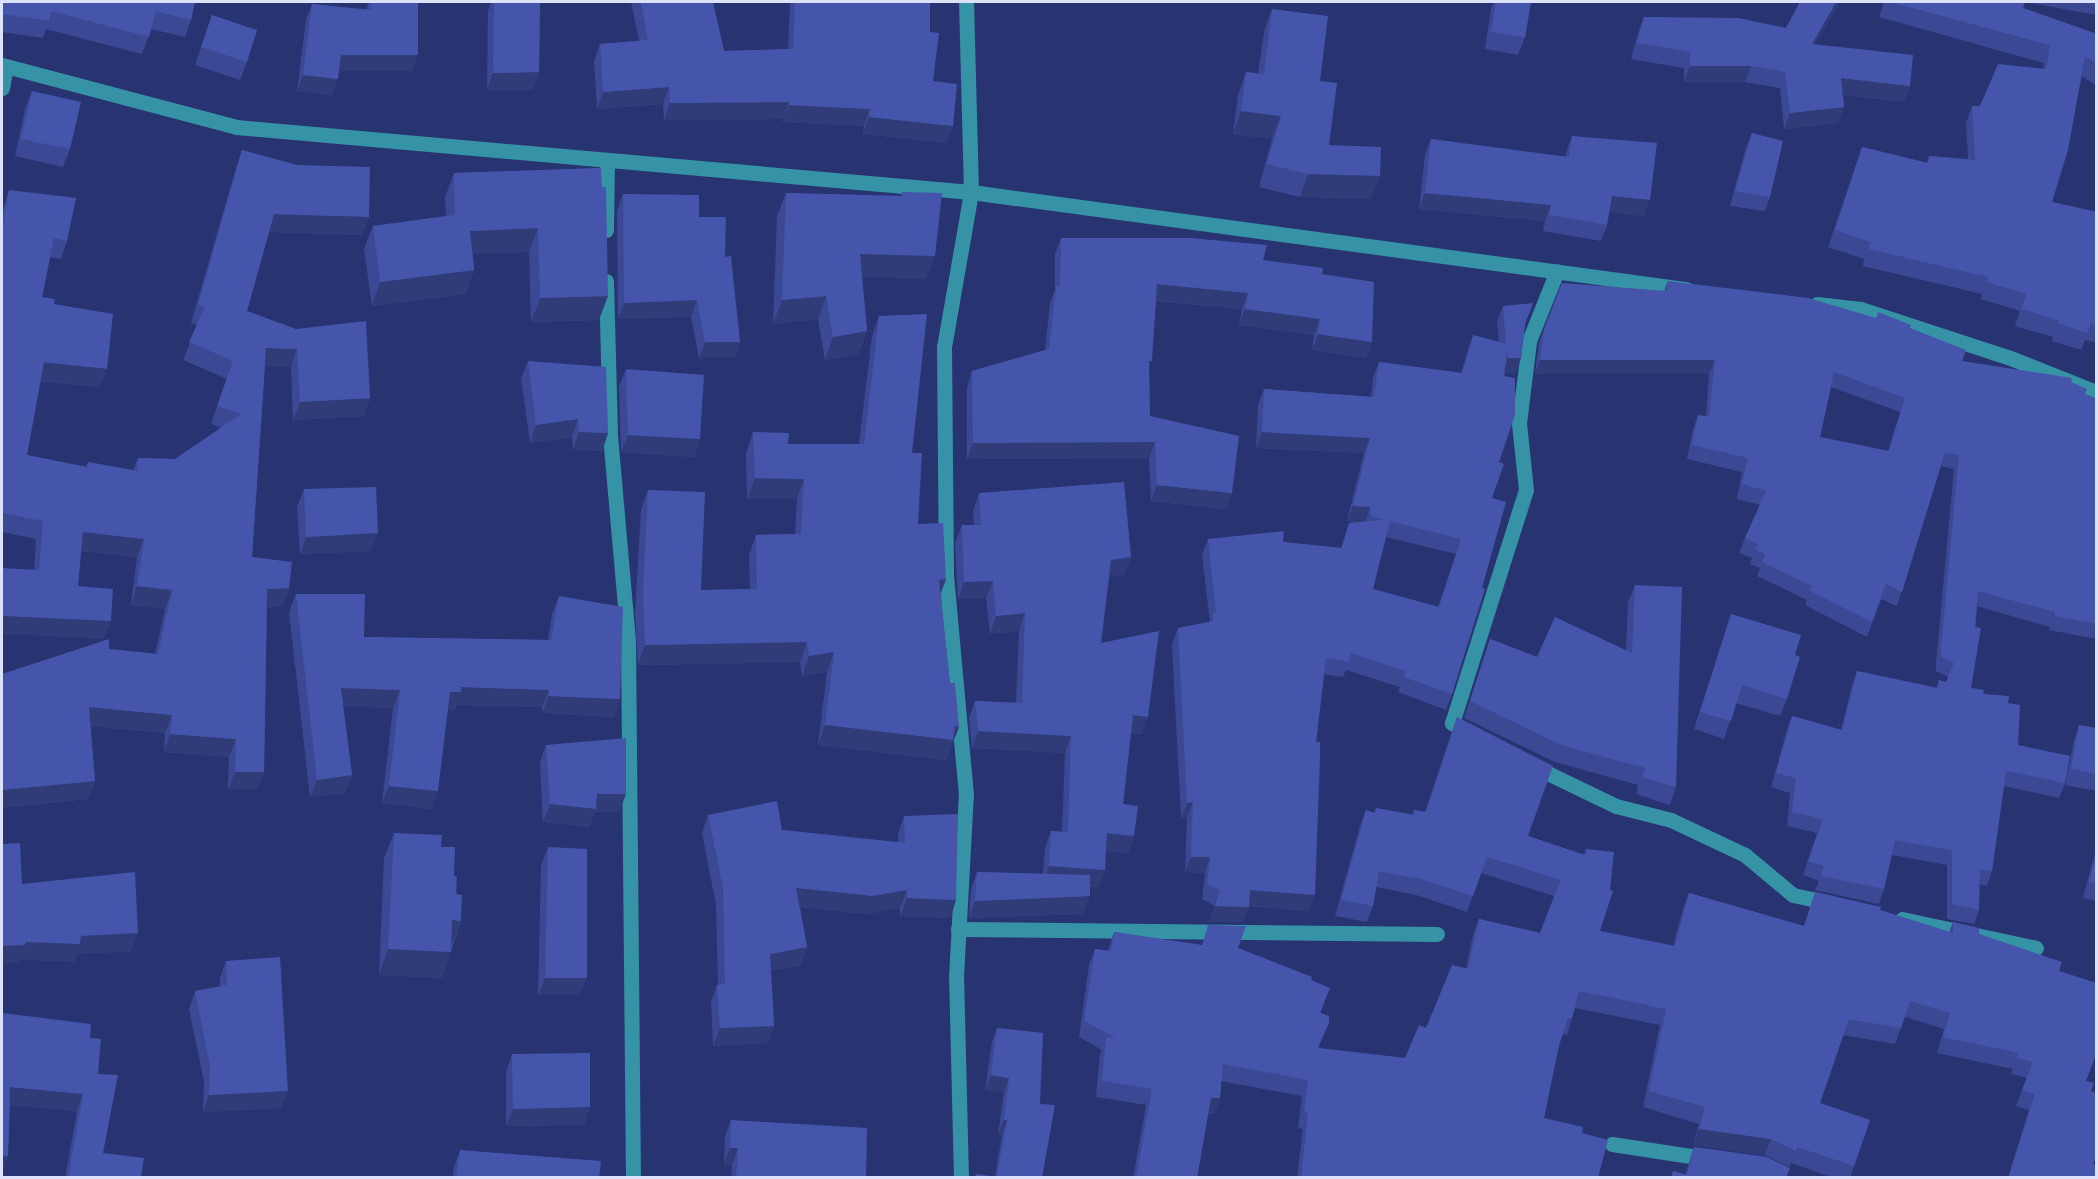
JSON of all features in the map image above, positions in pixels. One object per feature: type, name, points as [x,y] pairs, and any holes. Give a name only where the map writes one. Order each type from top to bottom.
[{"type":"street","points":[[961,1178],[958,929],[966,795],[946,576],[944,347],[970,192],[966,2]]},
{"type":"street","points":[[2,88],[4,65],[236,127],[607,162],[970,192],[1705,292]]},
{"type":"street","points":[[606,242],[607,162]]},
{"type":"street","points":[[606,264],[610,435],[628,641],[633,1178]]},
{"type":"street","points":[[1487,742],[1452,723],[1526,490],[1519,423],[1529,341],[1557,271]]},
{"type":"street","points":[[1805,303],[1861,309],[2013,359],[2097,392]]},
{"type":"street","points":[[1516,757],[1616,806],[1671,819],[1745,855],[1793,895],[1851,907]]},
{"type":"street","points":[[1885,915],[2036,948]]},
{"type":"street","points":[[958,929],[1437,934]]},
{"type":"street","points":[[1612,1144],[1723,1161]]},
{"type":"building","points":[[2,2],[195,2],[191,20],[156,11],[149,37],[51,11],[49,21],[2,14]]},
{"type":"building","points":[[371,2],[418,2],[418,55],[341,55],[338,79],[303,75],[312,4],[371,10]]},
{"type":"building","points":[[494,2],[540,2],[539,72],[493,73]]},
{"type":"building","points":[[641,2],[713,2],[724,51],[793,49],[795,2],[930,2],[930,32],[939,33],[933,81],[957,84],[953,126],[869,117],[870,109],[789,105],[789,102],[670,103],[669,87],[603,92],[600,44],[648,40]]},
{"type":"building","points":[[1496,2],[1531,2],[1525,37],[1491,32]]},
{"type":"building","points":[[1800,2],[1836,2],[1812,44],[1913,55],[1910,86],[1841,78],[1844,107],[1790,113],[1785,72],[1751,66],[1690,66],[1690,52],[1637,43],[1644,17],[1738,18],[1786,28]]},
{"type":"building","points":[[1890,2],[2025,2],[2023,8],[2097,34],[2097,64],[2085,56],[2068,150],[2052,202],[2097,212],[2097,324],[2091,323],[2087,333],[2058,323],[2059,320],[2022,309],[2026,294],[1987,282],[1988,277],[1869,249],[1871,242],[1835,230],[1862,147],[1928,163],[1929,156],[1975,160],[1972,106],[1980,106],[1998,64],[2046,69],[2050,45]]},
{"type":"building","points":[[1272,9],[1328,16],[1320,81],[1337,83],[1329,145],[1381,147],[1380,176],[1308,174],[1267,164],[1281,116],[1241,111],[1246,72],[1264,74]]},
{"type":"building","points":[[212,15],[257,30],[247,62],[201,47]]},
{"type":"building","points":[[32,91],[81,102],[70,149],[21,139]]},
{"type":"building","points":[[1752,133],[1783,141],[1770,197],[1735,191]]},
{"type":"building","points":[[1572,136],[1657,143],[1650,200],[1612,196],[1607,225],[1549,215],[1551,205],[1425,193],[1431,139],[1569,157]]},
{"type":"building","points":[[242,150],[297,165],[370,167],[369,217],[274,214],[247,311],[296,329],[366,321],[370,398],[300,402],[297,349],[266,348],[252,557],[292,562],[289,588],[267,589],[264,772],[235,772],[236,739],[170,734],[172,715],[89,707],[95,781],[2,790],[2,674],[109,639],[109,649],[158,654],[172,590],[137,586],[144,539],[83,532],[78,586],[113,589],[111,621],[2,616],[2,568],[39,570],[43,521],[2,513],[2,231],[9,190],[76,198],[67,241],[54,238],[42,297],[55,299],[54,304],[113,314],[107,369],[44,362],[27,455],[87,467],[88,462],[137,471],[138,458],[175,459],[241,414],[217,406],[233,361],[189,342],[205,307],[198,305]]},
{"type":"building","points":[[601,168],[602,187],[606,187],[608,296],[540,298],[538,228],[470,231],[474,270],[380,282],[373,226],[455,215],[454,173]]},
{"type":"building","points":[[902,192],[942,193],[935,256],[860,254],[867,331],[833,337],[826,296],[782,300],[786,193],[902,196]]},
{"type":"building","points":[[623,194],[699,195],[699,217],[726,217],[725,257],[731,256],[740,342],[705,342],[697,300],[624,303]]},
{"type":"building","points":[[1061,238],[1190,238],[1267,245],[1263,260],[1323,268],[1322,274],[1374,282],[1372,342],[1318,334],[1320,319],[1245,309],[1248,293],[1157,284],[1152,361],[1149,361],[1150,416],[1239,436],[1232,493],[1157,485],[1155,442],[973,443],[972,371],[1049,349],[1056,286],[1060,287]]},
{"type":"building","points":[[1668,281],[1808,298],[1876,318],[1878,312],[1911,325],[1910,328],[1966,350],[1962,361],[2072,378],[2071,382],[2087,389],[2085,394],[2097,399],[2097,624],[2055,616],[2055,612],[1978,591],[1975,627],[1981,628],[1971,688],[1984,690],[1983,694],[2009,696],[2008,703],[2020,705],[2018,745],[2070,756],[2065,783],[2006,771],[1992,871],[1980,869],[1979,910],[1952,904],[1952,850],[1895,840],[1884,889],[1821,876],[1824,866],[1808,861],[1823,819],[1792,812],[1796,778],[1776,773],[1792,716],[1842,730],[1857,671],[1938,688],[1939,680],[1946,682],[1954,663],[1941,657],[1941,649],[1959,455],[1945,452],[1902,592],[1886,584],[1872,622],[1810,591],[1812,586],[1762,562],[1765,554],[1755,550],[1758,544],[1745,538],[1766,491],[1742,484],[1748,458],[1692,445],[1698,415],[1709,417],[1715,360],[1540,360],[1544,329],[1562,283],[1667,291]],"holes":[[[1834,372],[1905,398],[1889,451],[1820,437]]]},
{"type":"building","points":[[1533,303],[1525,324],[1521,358],[1508,358],[1507,351],[1504,376],[1515,378],[1515,415],[1499,462],[1504,464],[1492,498],[1506,502],[1482,588],[1485,589],[1452,694],[1404,677],[1405,671],[1351,653],[1349,662],[1326,658],[1316,742],[1320,742],[1320,758],[1315,895],[1250,890],[1249,907],[1215,906],[1220,890],[1207,884],[1210,857],[1191,857],[1193,802],[1187,803],[1178,628],[1213,621],[1213,613],[1216,613],[1208,539],[1284,531],[1283,542],[1342,548],[1349,523],[1384,520],[1371,516],[1370,507],[1353,506],[1370,438],[1262,432],[1264,389],[1374,397],[1379,362],[1462,373],[1473,335],[1506,344],[1503,306]],"holes":[[[1390,521],[1461,539],[1439,607],[1373,589]]]},
{"type":"building","points":[[927,314],[912,453],[922,453],[918,524],[943,523],[946,579],[939,580],[950,683],[955,683],[959,727],[955,726],[953,740],[825,725],[834,652],[809,656],[807,642],[645,645],[643,592],[648,490],[705,492],[701,590],[757,589],[756,535],[801,534],[804,479],[755,478],[753,432],[789,433],[788,444],[864,444],[879,316]]},
{"type":"building","points":[[528,361],[606,367],[608,433],[579,432],[578,419],[536,425]]},
{"type":"building","points":[[626,369],[704,375],[700,439],[628,435]]},
{"type":"building","points":[[1124,482],[1131,557],[1111,560],[1101,643],[1159,631],[1148,717],[1133,715],[1123,804],[1138,806],[1134,836],[1107,833],[1105,870],[1049,866],[1051,831],[1068,832],[1071,736],[978,731],[975,701],[1022,703],[1025,613],[996,616],[993,581],[964,582],[962,525],[981,525],[979,493]]},
{"type":"building","points":[[376,487],[378,533],[306,537],[304,489]]},
{"type":"building","points":[[1635,585],[1682,587],[1676,787],[1642,777],[1645,768],[1561,745],[1470,701],[1490,639],[1537,657],[1555,617],[1632,653]]},
{"type":"building","points":[[296,594],[365,594],[364,637],[551,640],[559,596],[623,607],[620,699],[549,696],[549,690],[461,687],[461,692],[450,692],[438,791],[389,786],[400,690],[341,688],[352,775],[317,780]]},
{"type":"building","points":[[1731,614],[1801,635],[1795,655],[1800,657],[1787,699],[1742,685],[1731,721],[1700,712]]},
{"type":"building","points":[[1457,717],[1553,766],[1528,836],[1585,855],[1586,849],[1614,852],[1610,890],[1613,891],[1600,931],[1675,946],[1689,893],[1804,926],[1815,892],[1881,907],[1880,910],[1953,933],[1953,922],[1979,928],[1979,934],[2062,962],[2059,971],[2097,983],[2097,1052],[2086,1081],[2094,1083],[2091,1091],[2097,1093],[2097,1155],[2093,1164],[2097,1165],[2097,1178],[2008,1178],[2035,1094],[2022,1090],[2033,1062],[2017,1058],[2019,1053],[1943,1037],[1950,1013],[1910,1001],[1901,1028],[1849,1019],[1820,1103],[1870,1120],[1854,1166],[1797,1147],[1796,1151],[1771,1139],[1699,1129],[1705,1107],[1649,1091],[1666,1009],[1579,991],[1572,1018],[1568,1018],[1559,1045],[1544,1118],[1583,1127],[1582,1133],[1608,1140],[1598,1178],[1301,1178],[1308,1113],[1304,1112],[1308,1080],[1223,1064],[1220,1098],[1211,1098],[1197,1178],[1136,1178],[1152,1089],[1102,1081],[1106,1037],[1116,1038],[1084,1021],[1095,949],[1111,951],[1114,932],[1202,945],[1208,925],[1246,926],[1238,948],[1312,977],[1311,980],[1330,988],[1320,1013],[1329,1016],[1329,1023],[1318,1048],[1405,1058],[1419,1025],[1426,1028],[1452,965],[1468,969],[1479,919],[1540,933],[1561,880],[1487,857],[1473,896],[1421,879],[1379,871],[1373,906],[1341,900],[1366,810],[1375,813],[1376,808],[1414,815],[1414,810],[1426,812]]},
{"type":"building","points":[[2079,725],[2097,728],[2097,774],[2071,769]]},
{"type":"building","points":[[626,738],[626,794],[597,794],[596,809],[550,804],[546,745]]},
{"type":"building","points":[[777,801],[782,830],[905,843],[904,816],[958,814],[956,900],[907,898],[907,890],[872,896],[796,888],[807,947],[770,954],[774,1026],[720,1028],[717,985],[725,984],[723,887],[708,815]]},
{"type":"building","points":[[394,833],[442,835],[441,847],[455,847],[456,894],[462,895],[461,921],[452,920],[451,952],[388,949]]},
{"type":"building","points":[[20,843],[22,884],[135,872],[138,933],[81,936],[80,944],[25,942],[25,945],[2,946],[2,844]]},
{"type":"building","points":[[548,847],[587,849],[587,978],[545,978]]},
{"type":"building","points":[[2097,851],[2097,884],[2089,882]]},
{"type":"building","points":[[977,872],[1090,875],[1090,896],[975,901]]},
{"type":"building","points":[[280,957],[288,1091],[209,1095],[210,1065],[195,991],[227,985],[226,961]]},
{"type":"building","points":[[2,1013],[91,1024],[90,1038],[101,1039],[98,1074],[118,1075],[103,1153],[144,1158],[141,1178],[68,1178],[83,1094],[10,1087],[8,1156],[2,1156]]},
{"type":"building","points":[[997,1028],[1043,1033],[1040,1104],[1055,1105],[1042,1178],[975,1178],[976,1174],[997,1177],[1007,1120],[1004,1120],[1009,1078],[991,1075]]},
{"type":"building","points":[[590,1053],[590,1107],[513,1109],[512,1054]]},
{"type":"building","points":[[731,1120],[867,1128],[866,1178],[736,1178],[738,1148],[730,1148]]},
{"type":"building","points":[[1694,1147],[1767,1157],[1790,1168],[1786,1178],[1671,1178],[1673,1171],[1687,1175]]},
{"type":"building","points":[[460,1150],[601,1161],[599,1178],[456,1177]]}]
